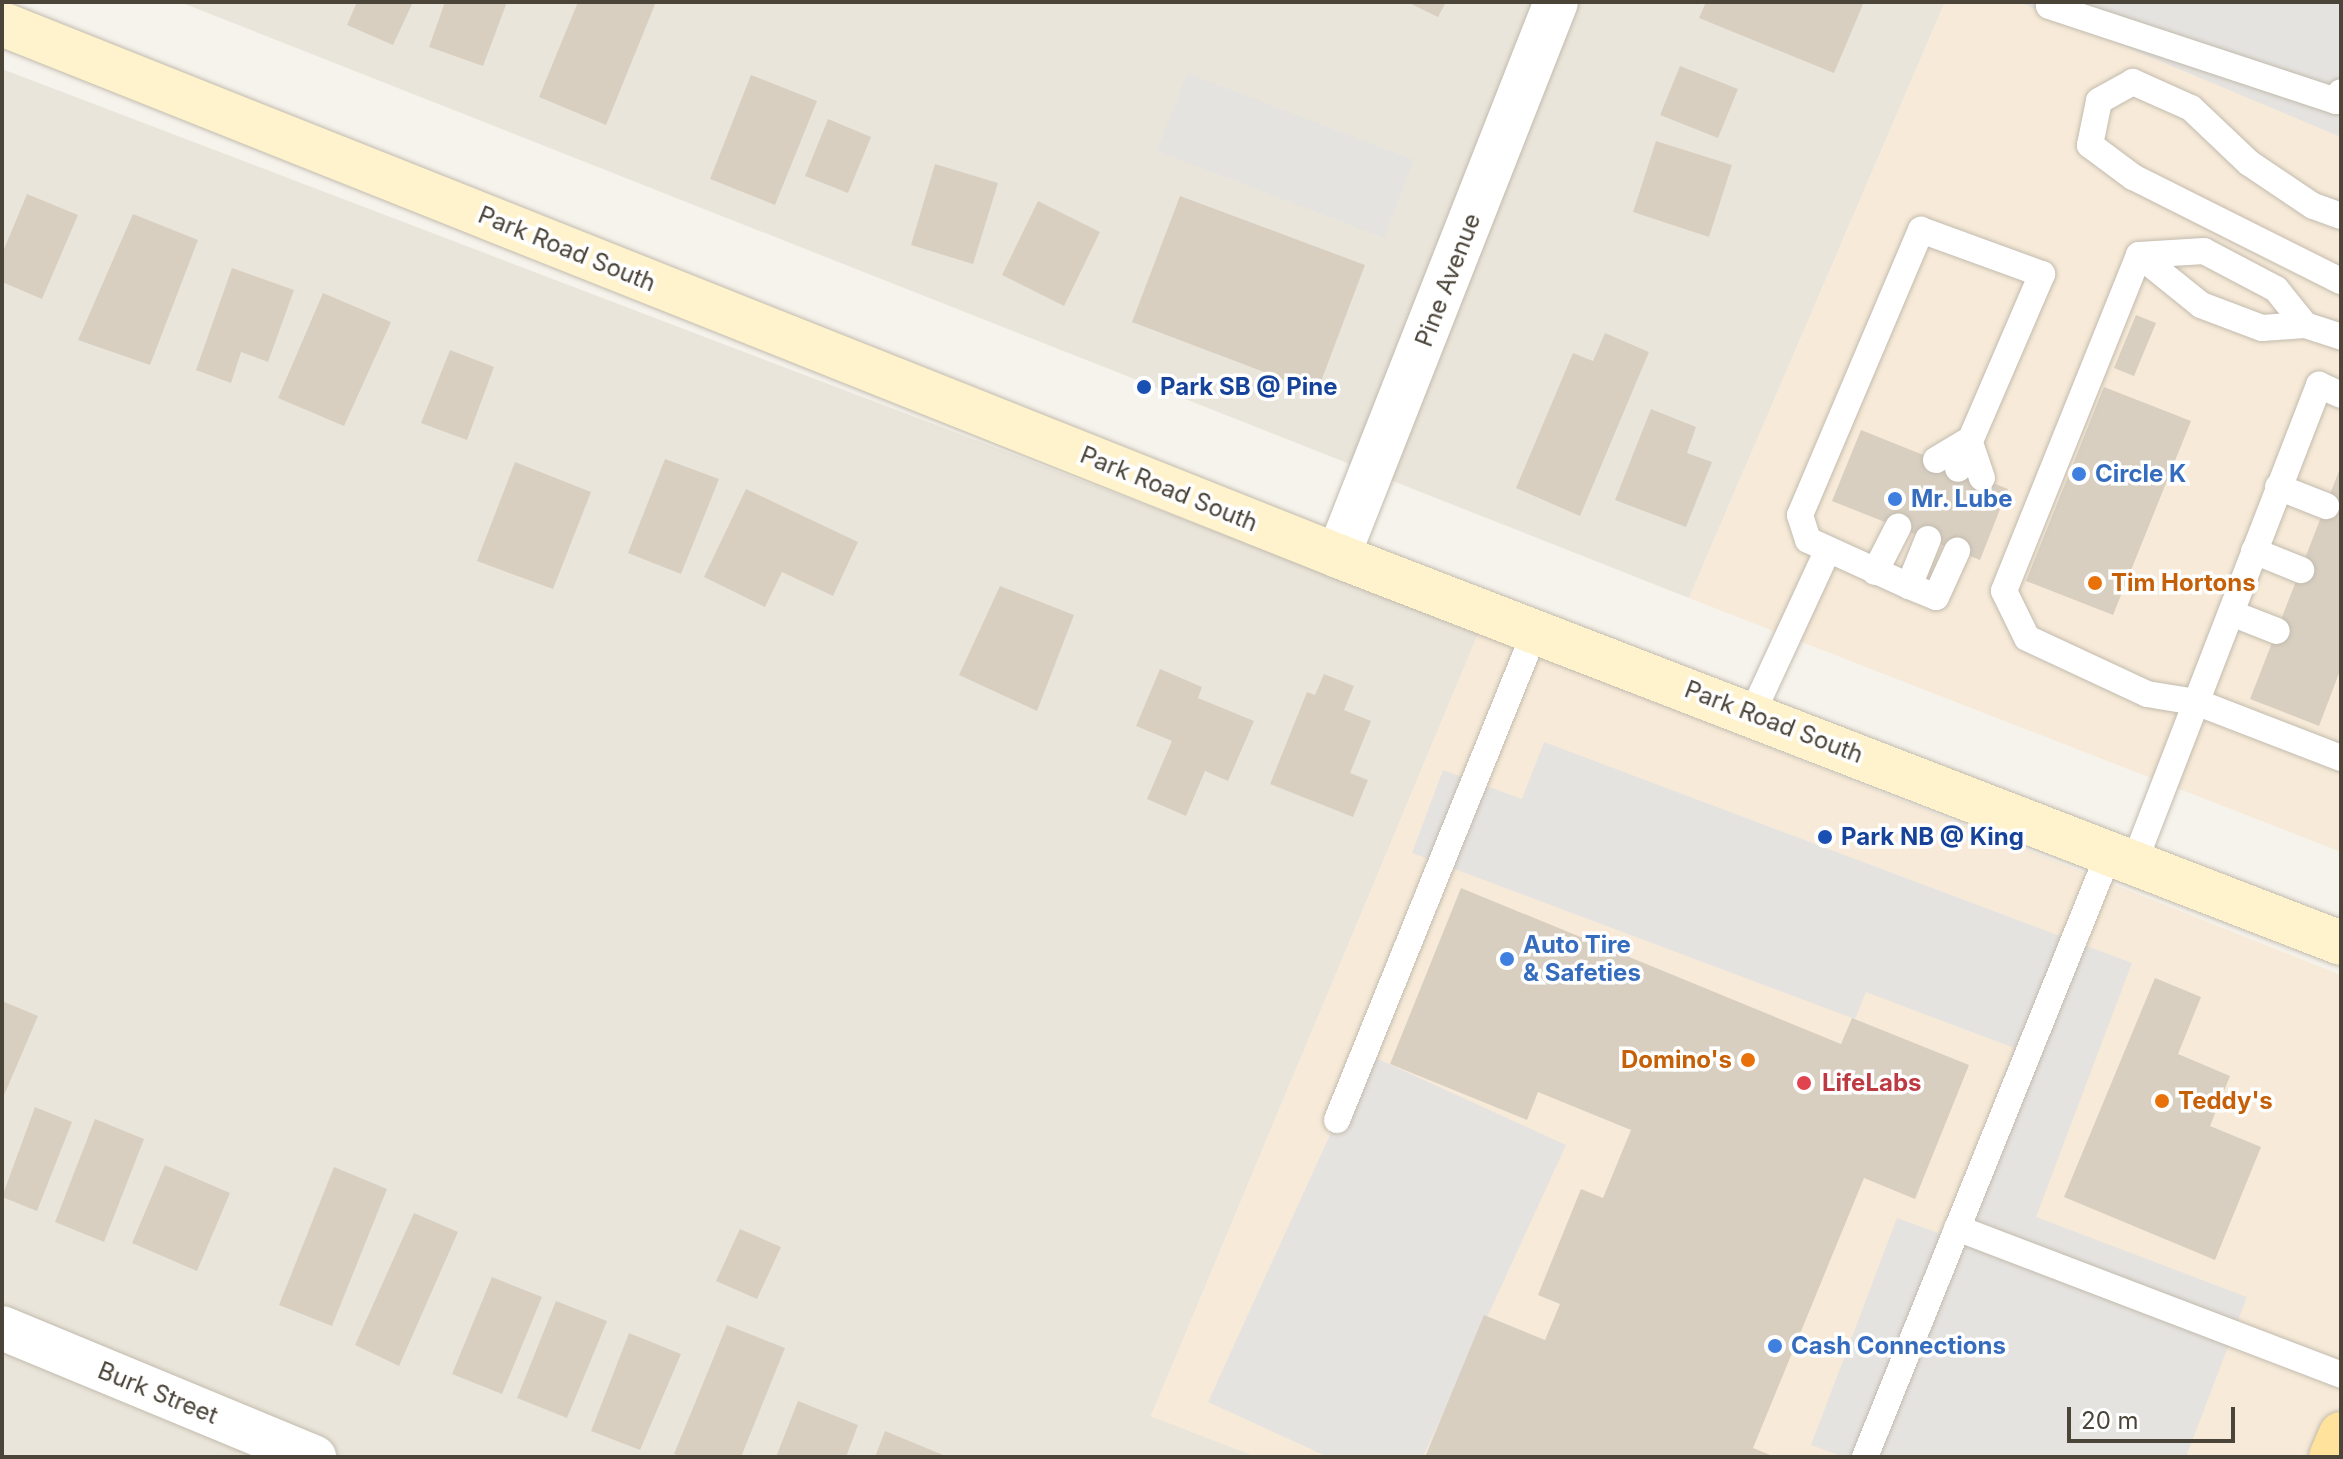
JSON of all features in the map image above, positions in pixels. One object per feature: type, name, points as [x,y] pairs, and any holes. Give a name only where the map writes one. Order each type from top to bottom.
[{"type":"main road","name":"Park Road South","points":[[2,24],[1338,556],[1536,629],[2341,943]]},
{"type":"main road","points":[[2331,1457],[2341,1434]]},
{"type":"street","name":"Pine Avenue","points":[[1338,556],[1556,2]]},
{"type":"street","name":"Burk Street","points":[[2,1328],[314,1457]]},
{"type":"lane","points":[[2051,2],[2049,6],[2336,101],[2341,92]]},
{"type":"lane","points":[[2341,216],[2313,206],[2249,163],[2191,108],[2133,82],[2099,101],[2090,145],[2133,177],[2341,281]]},
{"type":"lane","points":[[1957,551],[1936,597],[1827,552],[1808,540],[1800,515],[1921,230],[2042,274],[1959,469]]},
{"type":"lane","points":[[2139,255],[2204,251],[2276,289],[2305,325]]},
{"type":"lane","points":[[2139,255],[2201,305],[2262,328],[2305,325],[2341,337]]},
{"type":"lane","points":[[2139,255],[2004,591],[2027,638],[2147,694],[2196,702],[2341,758]]},
{"type":"lane","points":[[1865,1457],[1957,1228],[2122,858],[2196,702],[2319,385],[2341,395]]},
{"type":"lane","points":[[2278,487],[2326,506]]},
{"type":"lane","points":[[1875,572],[1898,527]]},
{"type":"lane","points":[[1909,586],[1928,539]]},
{"type":"lane","points":[[2254,551],[2301,570]]},
{"type":"lane","points":[[1752,714],[1827,552]]},
{"type":"lane","points":[[2231,613],[2277,631]]},
{"type":"lane","points":[[1337,1120],[1536,629]]},
{"type":"lane","points":[[1957,1228],[2341,1375]]},
{"type":"shaded area","points":[[180,2],[1945,2],[1689,598]]},
{"type":"shaded area","points":[[1945,2],[2341,2],[2341,852],[1689,598]]},
{"type":"shaded area","points":[[2019,2],[2341,2],[2341,137]]},
{"type":"shaded area","points":[[2,69],[1479,632],[1151,1416],[1257,1457],[2,1457]]},
{"type":"shaded area","points":[[1187,73],[1414,160],[1384,238],[1157,151]]},
{"type":"shaded area","points":[[1479,632],[2341,975],[2341,1457],[1257,1457],[1151,1416]]},
{"type":"shaded area","points":[[1544,742],[2132,963],[2036,1217],[2247,1297],[2186,1457],[1844,1457],[1811,1445],[1897,1218],[1944,1235],[2014,1048],[1866,992],[1855,1019],[1412,853],[1443,770],[1522,799]]},
{"type":"shaded area","points":[[1367,1054],[1566,1145],[1423,1457],[1328,1457],[1208,1402]]},
{"type":"building","points":[[357,2],[413,2],[393,45],[347,25]]},
{"type":"building","points":[[445,2],[507,2],[483,66],[429,47]]},
{"type":"building","points":[[578,2],[656,2],[606,125],[539,97]]},
{"type":"building","points":[[1407,2],[1446,2],[1438,17]]},
{"type":"building","points":[[1706,2],[1864,2],[1834,73],[1699,18]]},
{"type":"building","points":[[1680,66],[1738,89],[1718,138],[1660,115]]},
{"type":"building","points":[[751,75],[817,101],[775,205],[710,179]]},
{"type":"building","points":[[828,119],[871,137],[848,193],[805,176]]},
{"type":"building","points":[[1656,141],[1732,165],[1709,237],[1633,212]]},
{"type":"building","points":[[935,164],[998,183],[973,264],[911,245]]},
{"type":"building","points":[[27,194],[78,215],[42,299],[2,282],[2,254]]},
{"type":"building","points":[[1180,196],[1365,265],[1317,392],[1132,322]]},
{"type":"building","points":[[1038,201],[1100,232],[1064,306],[1002,275]]},
{"type":"building","points":[[133,214],[198,240],[150,365],[78,340]]},
{"type":"building","points":[[232,268],[294,290],[268,362],[241,352],[231,383],[196,370]]},
{"type":"building","points":[[323,293],[391,322],[344,426],[278,398]]},
{"type":"building","points":[[2136,315],[2156,323],[2134,376],[2114,368]]},
{"type":"building","points":[[1605,333],[1649,352],[1580,516],[1516,488],[1573,353],[1593,361]]},
{"type":"building","points":[[450,350],[494,367],[467,440],[421,423]]},
{"type":"building","points":[[2104,387],[2191,421],[2113,615],[2026,581]]},
{"type":"building","points":[[1651,409],[1696,427],[1687,453],[1712,462],[1686,527],[1615,500]]},
{"type":"building","points":[[1861,430],[2008,489],[1980,560],[1832,501]]},
{"type":"building","points":[[665,459],[719,479],[681,574],[628,553]]},
{"type":"building","points":[[515,462],[591,492],[553,589],[477,561]]},
{"type":"building","points":[[2341,466],[2341,668],[2319,726],[2250,699]]},
{"type":"building","points":[[746,489],[858,542],[833,596],[782,572],[765,607],[704,577]]},
{"type":"building","points":[[1000,586],[1074,615],[1037,711],[959,675]]},
{"type":"building","points":[[1160,669],[1202,687],[1198,698],[1254,721],[1228,781],[1205,771],[1186,816],[1147,799],[1172,741],[1136,726]]},
{"type":"building","points":[[1324,674],[1354,686],[1344,710],[1371,721],[1350,773],[1368,780],[1353,817],[1270,784],[1307,692],[1315,695]]},
{"type":"building","points":[[1461,888],[1841,1044],[1852,1018],[1969,1065],[1915,1199],[1864,1178],[1753,1448],[1775,1457],[1425,1457],[1484,1315],[1545,1340],[1560,1304],[1538,1295],[1581,1189],[1603,1198],[1631,1130],[1538,1092],[1527,1120],[1390,1064]]},
{"type":"building","name":"Teddy's","points":[[2155,978],[2201,997],[2178,1054],[2230,1076],[2210,1126],[2261,1147],[2215,1260],[2064,1197]]},
{"type":"building","points":[[2,1001],[38,1016],[2,1100]]},
{"type":"building","points":[[35,1107],[72,1122],[37,1211],[2,1197]]},
{"type":"building","points":[[95,1119],[144,1139],[104,1242],[55,1222]]},
{"type":"building","points":[[165,1165],[230,1193],[197,1271],[132,1243]]},
{"type":"building","points":[[334,1167],[387,1189],[332,1326],[279,1305]]},
{"type":"building","points":[[414,1213],[458,1232],[399,1366],[355,1345]]},
{"type":"building","points":[[740,1229],[781,1247],[757,1299],[716,1281]]},
{"type":"building","points":[[492,1277],[542,1297],[502,1394],[452,1374]]},
{"type":"building","points":[[556,1301],[607,1321],[567,1418],[517,1398]]},
{"type":"building","points":[[727,1325],[785,1348],[741,1457],[682,1457],[674,1454]]},
{"type":"building","points":[[629,1333],[681,1354],[640,1450],[591,1431]]},
{"type":"building","points":[[798,1401],[858,1425],[846,1457],[776,1457]]},
{"type":"building","points":[[885,1431],[948,1457],[875,1457]]},
{"type":"place","name":"Park SB @ Pine","points":[[1144,387]]},
{"type":"place","name":"Circle K","points":[[2079,474]]},
{"type":"place","name":"Mr. Lube","points":[[1895,499]]},
{"type":"place","name":"Tim Hortons","points":[[2095,583]]},
{"type":"place","name":"Park NB @ King","points":[[1825,837]]},
{"type":"place","name":"Auto Tire & Safeties","points":[[1507,959]]},
{"type":"place","name":"Domino's","points":[[1748,1060]]},
{"type":"place","name":"LifeLabs","points":[[1804,1083]]},
{"type":"place","name":"Teddy's","points":[[2162,1101]]},
{"type":"place","name":"Cash Connections","points":[[1775,1346]]}]
